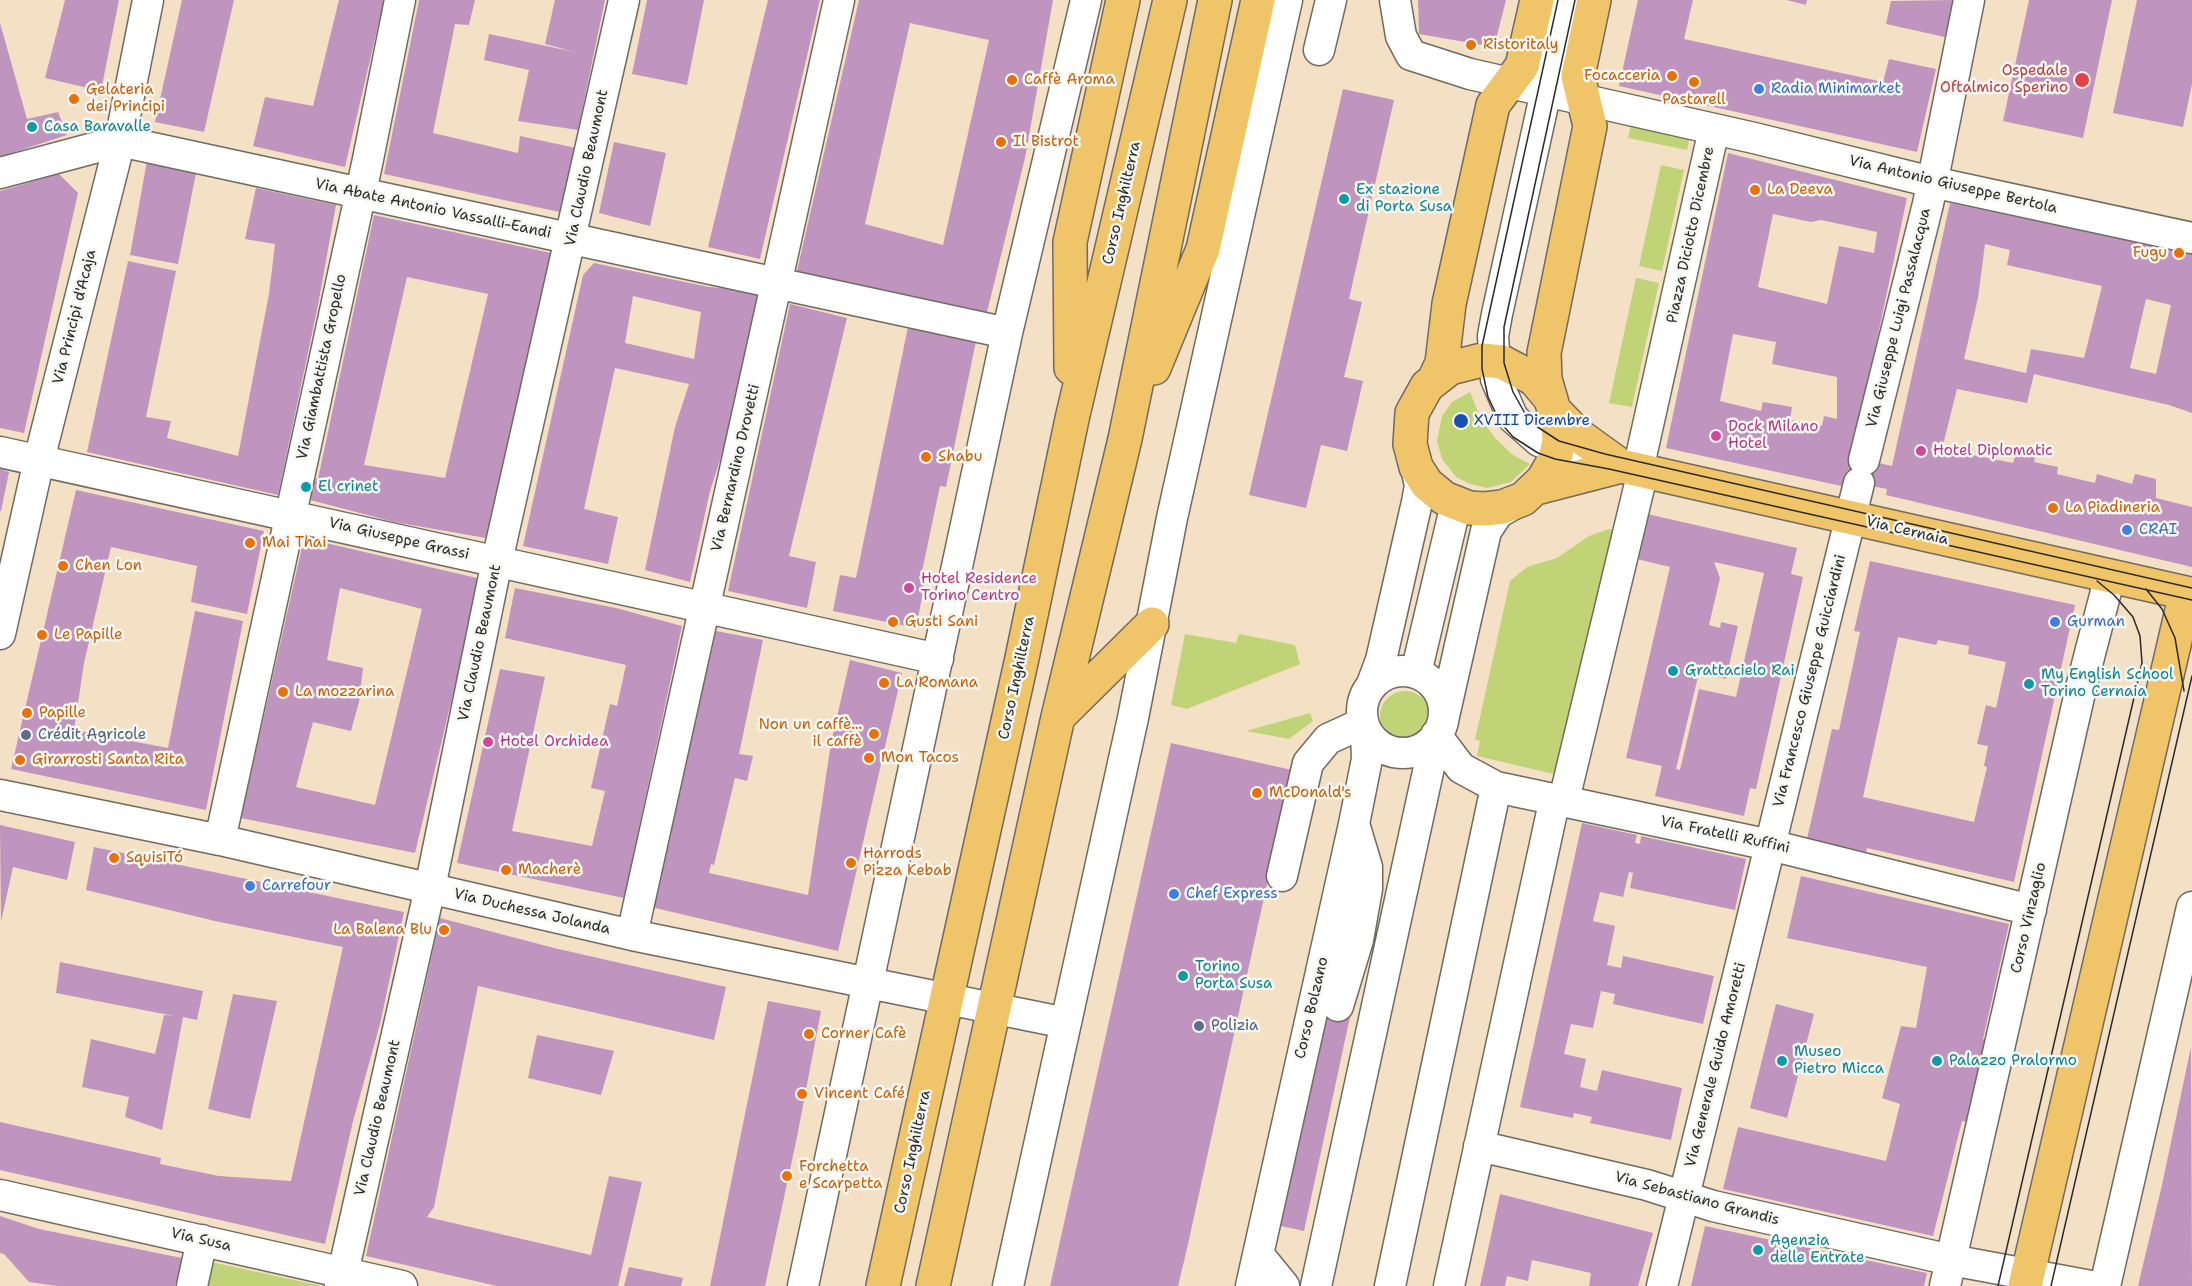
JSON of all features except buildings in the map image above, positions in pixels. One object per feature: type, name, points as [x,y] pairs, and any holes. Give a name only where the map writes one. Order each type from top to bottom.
[{"type":"main road","points":[[1072,418],[1070,242],[1123,0]]},
{"type":"main road","name":"Corso Inghilterra","points":[[883,1286],[1072,418],[1170,0]]},
{"type":"main road","points":[[933,1286],[1058,717],[1125,439],[1215,0]]},
{"type":"main road","points":[[1125,439],[1203,249],[1258,0]]},
{"type":"main road","points":[[1442,373],[1449,304],[1493,105],[1522,66],[1538,0]]},
{"type":"main road","points":[[1552,404],[1534,379],[1506,364],[1467,362],[1442,373],[1421,394],[1412,413],[1410,444],[1416,467],[1433,489],[1456,504],[1485,509],[1502,507],[1529,494],[1550,471],[1557,448],[1558,424],[1545,379],[1544,353],[1590,126],[1578,76],[1594,0]]},
{"type":"main road","name":"Via Cernaia","points":[[1552,404],[1578,435],[1634,469],[2189,594]]},
{"type":"main road","name":"Via Cernaia","points":[[1529,494],[1634,469]]},
{"type":"main road","points":[[2026,1280],[2189,594]]},
{"type":"main road","points":[[1058,717],[1152,624]]},
{"type":"street","name":"Via Principi d'Acaja","points":[[0,634],[39,460],[120,141],[148,0]]},
{"type":"street","name":"Via Giambattista Gropello","points":[[220,840],[361,193],[400,0]]},
{"type":"street","name":"Via Claudio Beaumont","points":[[341,1279],[430,888],[497,561],[624,0]]},
{"type":"street","name":"Via Bernardino Drovetti","points":[[632,935],[839,0]]},
{"type":"street","points":[[803,1286],[1007,333],[1086,0]]},
{"type":"street","points":[[1008,1286],[1152,624],[1172,518],[1287,0]]},
{"type":"street","points":[[1319,50],[1330,0]]},
{"type":"street","name":"Piazza Diciotto Dicembre","points":[[1395,0],[1401,36],[1411,55],[1470,74],[1714,129],[1559,799]]},
{"type":"street","points":[[1442,373],[1474,353],[1496,319],[1566,0]]},
{"type":"street","name":"Via Giuseppe Luigi Passalacqua","points":[[1850,518],[1932,182],[1969,0]]},
{"type":"street","name":"Via Antonio Giuseppe Bertola","points":[[1714,129],[1932,182],[2192,238]]},
{"type":"street","name":"Via Abate Antonio Vassalli-Eandi","points":[[0,173],[120,141],[1007,333]]},
{"type":"street","points":[[1496,319],[1507,352],[1506,364],[1496,379],[1513,418],[1539,441],[1579,457],[1634,469]]},
{"type":"street","name":"Via Giuseppe Grassi","points":[[0,452],[290,514],[705,609],[938,659]]},
{"type":"street","points":[[1372,684],[1392,672],[1416,673],[1430,681],[1439,694],[1439,727],[1424,746],[1399,752],[1383,748],[1365,726],[1363,703],[1381,660],[1417,502],[1420,486],[1416,467]]},
{"type":"street","points":[[1316,1286],[1439,727],[1486,531],[1498,513],[1529,494]]},
{"type":"street","points":[[1416,673],[1456,504]]},
{"type":"street","name":"Via Francesco Giuseppe Guicciardini","points":[[1770,845],[1850,518]]},
{"type":"street","name":"Corso Vinzaglio","points":[[1948,1273],[2081,688],[2110,576]]},
{"type":"street","points":[[1282,876],[1308,763],[1328,739],[1365,726]]},
{"type":"street","name":"Corso Bolzano","points":[[1251,1286],[1354,824],[1367,759],[1365,726]]},
{"type":"street","name":"Via Fratelli Ruffini","points":[[1439,727],[1461,768],[1496,787],[1770,845],[2031,910]]},
{"type":"street","points":[[1390,1286],[1496,787]]},
{"type":"street","name":"Via Duchessa Jolanda","points":[[0,795],[220,840],[632,935],[1066,1023]]},
{"type":"street","points":[[1449,1286],[1559,799]]},
{"type":"street","points":[[1338,1006],[1358,940],[1367,889],[1367,867],[1354,824]]},
{"type":"street","name":"Via Generale Guido Amoretti","points":[[1662,1286],[1770,845]]},
{"type":"street","points":[[2105,1286],[2188,943],[2192,907]]},
{"type":"street","name":"Via Sebastiano Grandis","points":[[1479,1146],[1647,1185],[1684,1198],[1948,1273]]},
{"type":"street","name":"Via Susa","points":[[0,1195],[202,1240],[341,1279],[402,1286]]},
{"type":"street","points":[[192,1286],[202,1240]]},
{"type":"street","points":[[1258,1254],[1284,1286]]},
{"type":"street","points":[[1948,1273],[2091,1286]]},
{"type":"green space","points":[[1631,124],[1690,136],[1687,150],[1628,138]]},
{"type":"green space","points":[[1661,165],[1684,170],[1662,271],[1639,266]]},
{"type":"green space","points":[[1636,278],[1659,283],[1632,407],[1609,403]]},
{"type":"green space","points":[[1470,392],[1480,417],[1495,438],[1513,455],[1530,464],[1511,482],[1487,488],[1470,484],[1456,477],[1442,459],[1437,441],[1442,416],[1452,402]]},
{"type":"green space","points":[[1609,529],[1623,532],[1567,777],[1477,756],[1480,741],[1475,740],[1510,581],[1527,567],[1557,558],[1589,536]]},
{"type":"green space","points":[[1185,634],[1236,643],[1239,634],[1295,645],[1300,664],[1187,709],[1171,705]]},
{"type":"green space","points":[[1400,691],[1410,691],[1423,698],[1430,711],[1430,721],[1423,734],[1410,741],[1400,741],[1391,737],[1384,730],[1380,721],[1380,711],[1384,702],[1391,695]]},
{"type":"green space","points":[[1310,713],[1313,721],[1289,739],[1246,731]]},
{"type":"green space","points":[[211,1262],[322,1286],[206,1286]]},
{"type":"tram line","points":[[1558,0],[1482,346],[1482,369],[1488,397],[1500,422],[1513,437],[1538,453],[1555,459],[1609,469],[2192,600]]},
{"type":"tram line","points":[[1575,0],[1504,327],[1504,363],[1513,392],[1527,417],[1536,426],[1559,441],[1605,454],[2192,588]]},
{"type":"tram line","points":[[1998,1286],[2142,663],[2140,636],[2133,617],[2114,595],[2097,581]]},
{"type":"tram line","points":[[2146,589],[2162,609],[2175,638],[2184,691]]},
{"type":"tram line","points":[[2051,1286],[2192,676]]},
{"type":"place","name":"Ristoritaly","points":[[1471,45]]},
{"type":"place","name":"Focacceria","points":[[1672,76]]},
{"type":"place","name":"Caffè Aroma","points":[[1012,80]]},
{"type":"place","name":"Ospedale Oftalmico Sperino","points":[[2082,80]]},
{"type":"place","name":"Pastarell","points":[[1694,82]]},
{"type":"place","name":"Radia Minimarket","points":[[1759,89]]},
{"type":"place","name":"Gelateria dei Principi","points":[[74,99]]},
{"type":"place","name":"Casa Baravalle","points":[[32,127]]},
{"type":"place","name":"Il Bistrot","points":[[1001,142]]},
{"type":"place","name":"La Deeva","points":[[1755,190]]},
{"type":"place","name":"Ex stazione di Porta Susa","points":[[1344,199]]},
{"type":"place","name":"Fugu","points":[[2179,253]]},
{"type":"place","name":"XVIII Dicembre","points":[[1461,421]]},
{"type":"place","name":"Dock Milano Hotel","points":[[1716,436]]},
{"type":"place","name":"Hotel Diplomatic","points":[[1921,451]]},
{"type":"place","name":"Shabu","points":[[926,457]]},
{"type":"place","name":"El crinet","points":[[306,487]]},
{"type":"place","name":"La Piadineria","points":[[2053,508]]},
{"type":"place","name":"CRAI","points":[[2127,530]]},
{"type":"place","name":"Mai Thai","points":[[250,543]]},
{"type":"place","name":"Chen Lon","points":[[63,566]]},
{"type":"place","name":"Hotel Residence Torino Centro","points":[[909,588]]},
{"type":"place","name":"Gusti Sani","points":[[893,622]]},
{"type":"place","name":"Gurman","points":[[2055,622]]},
{"type":"place","name":"Le Papille","points":[[42,635]]},
{"type":"place","name":"Grattacielo Rai","points":[[1673,671]]},
{"type":"place","name":"La Romana","points":[[884,683]]},
{"type":"place","name":"My English School Torino Cernaia","points":[[2029,684]]},
{"type":"place","name":"La mozzarina","points":[[283,692]]},
{"type":"place","name":"Papille","points":[[27,713]]},
{"type":"place","name":"Non un caffè... il caffè","points":[[874,734]]},
{"type":"place","name":"Crédit Agricole","points":[[26,735]]},
{"type":"place","name":"Hotel Orchidea","points":[[488,742]]},
{"type":"place","name":"Mon Tacos","points":[[869,758]]},
{"type":"place","name":"Girarrosti Santa Rita","points":[[20,760]]},
{"type":"place","name":"McDonald's","points":[[1257,793]]},
{"type":"place","name":"SquisiTó","points":[[114,858]]},
{"type":"place","name":"Harrods Pizza Kebab","points":[[851,863]]},
{"type":"place","name":"Macherè","points":[[506,870]]},
{"type":"place","name":"Carrefour","points":[[250,886]]},
{"type":"place","name":"Chef Express","points":[[1174,894]]},
{"type":"place","name":"La Balena Blu","points":[[444,930]]},
{"type":"place","name":"Torino Porta Susa","points":[[1183,976]]},
{"type":"place","name":"Polizia","points":[[1199,1026]]},
{"type":"place","name":"Corner Cafè","points":[[809,1034]]},
{"type":"place","name":"Museo Pietro Micca","points":[[1782,1061]]},
{"type":"place","name":"Palazzo Pralormo","points":[[1937,1061]]},
{"type":"place","name":"Vincent Café","points":[[802,1094]]},
{"type":"place","name":"Forchetta e Scarpetta","points":[[787,1176]]},
{"type":"place","name":"Agenzia delle Entrate","points":[[1758,1250]]}]
